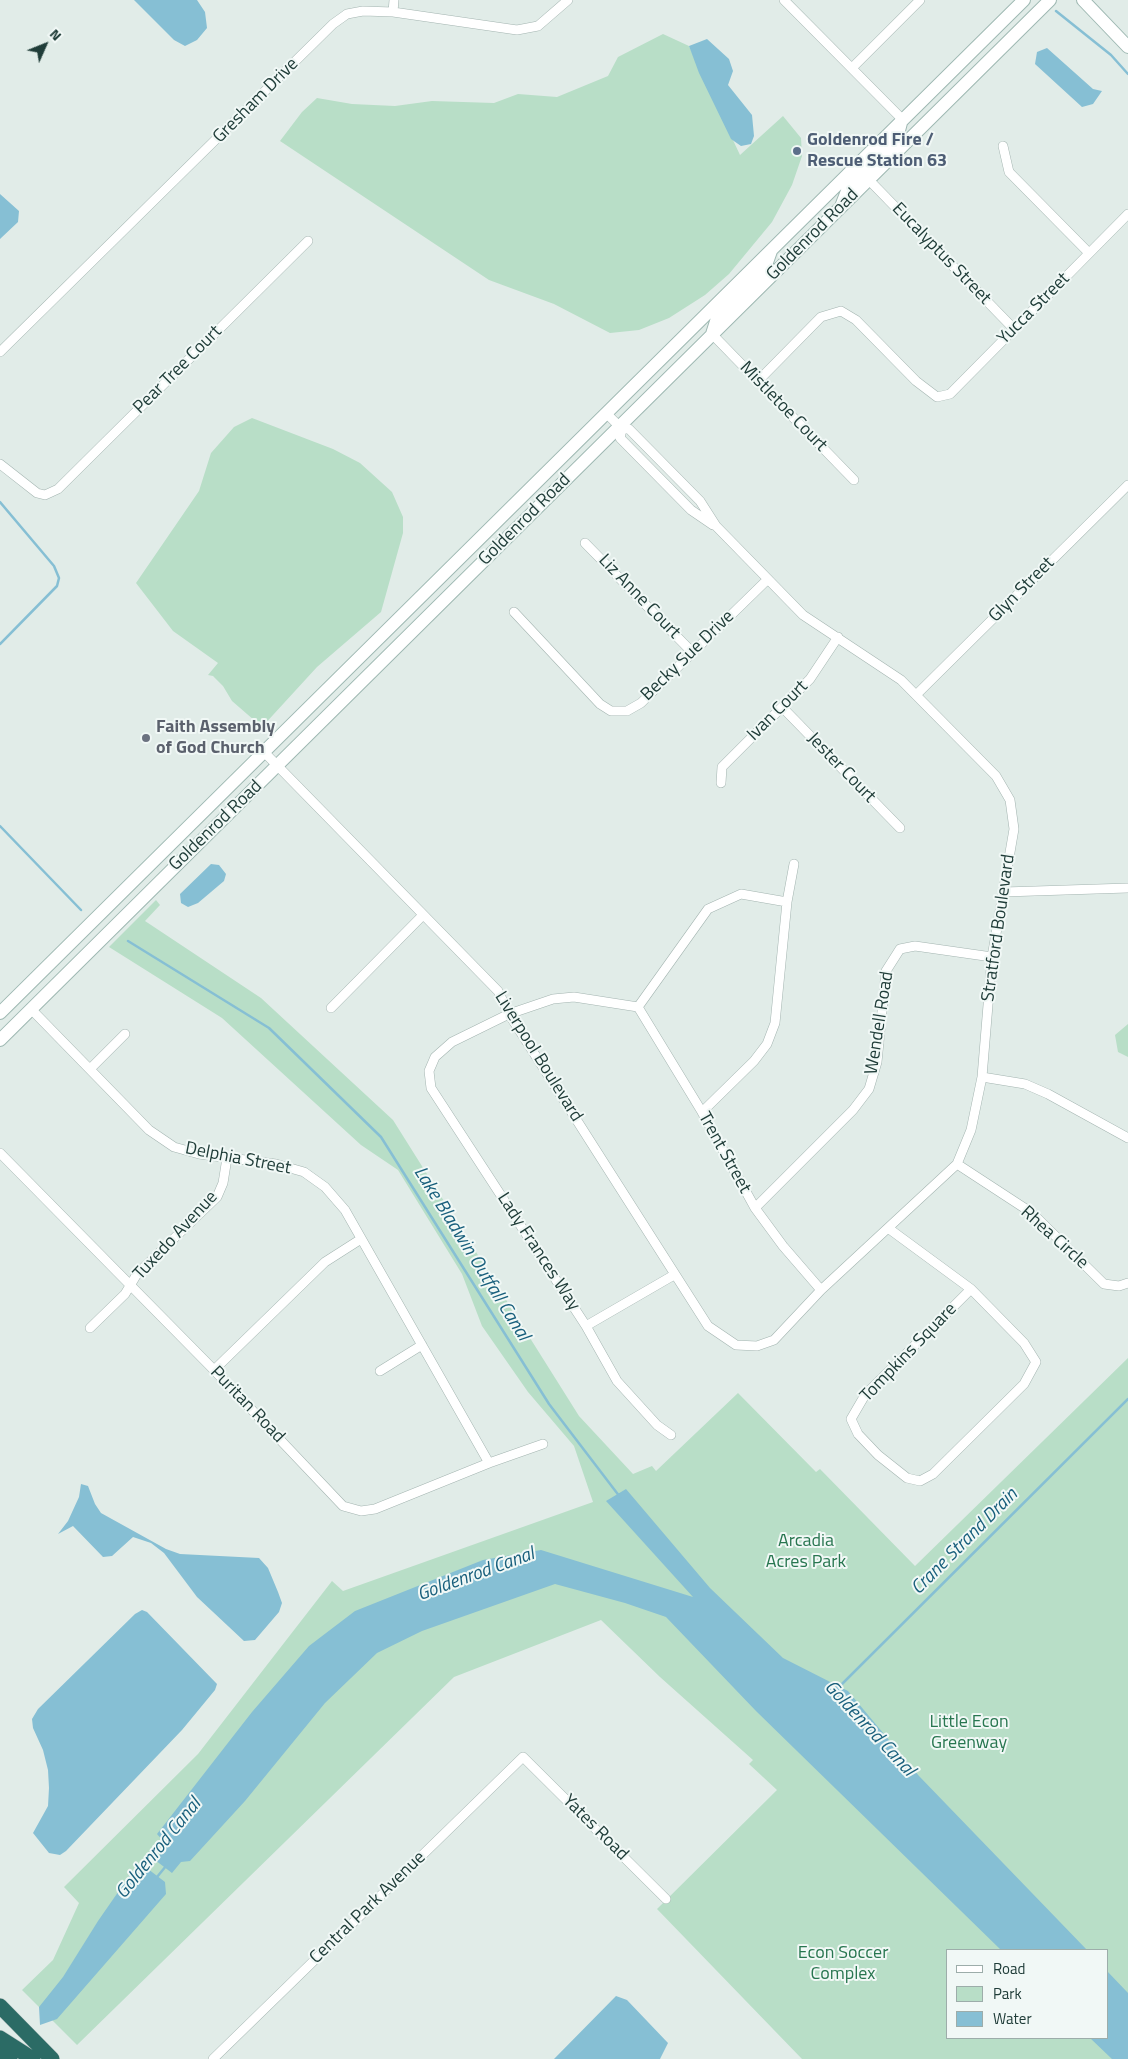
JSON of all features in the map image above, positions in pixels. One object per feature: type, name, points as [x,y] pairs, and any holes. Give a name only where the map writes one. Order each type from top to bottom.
[{"type":"highway","points":[[0,2006],[52,2059]]},
{"type":"highway","points":[[0,2038],[34,2059]]},
{"type":"highway","points":[[0,2048],[10,2059]]},
{"type":"main road","name":"Goldenrod Road","points":[[0,1013],[1024,0]]},
{"type":"main road","name":"Goldenrod Road","points":[[0,1040],[1050,0]]},
{"type":"main road","points":[[1083,0],[1128,47]]},
{"type":"main road","points":[[840,209],[849,186],[897,138],[902,119]]},
{"type":"main road","points":[[712,334],[718,315],[766,268],[772,249]]},
{"type":"main road","points":[[124,917],[142,886],[143,872]]},
{"type":"street","points":[[393,12],[394,0]]},
{"type":"street","name":"Gresham Drive","points":[[0,352],[333,24],[347,14],[363,11],[393,12],[517,30],[538,26],[568,0]]},
{"type":"street","points":[[784,0],[902,119]]},
{"type":"street","points":[[852,68],[917,3]]},
{"type":"street","points":[[1003,146],[1009,172],[1089,253]]},
{"type":"street","name":"Eucalyptus Street","points":[[868,180],[1013,328]]},
{"type":"street","name":"Yucca Street","points":[[758,381],[821,317],[841,311],[856,320],[916,381],[937,397],[950,394],[1013,328],[1128,214]]},
{"type":"street","name":"Pear Tree Court","points":[[0,464],[27,488],[45,495],[58,489],[308,241]]},
{"type":"street","name":"Mistletoe Court","points":[[712,334],[854,480]]},
{"type":"street","name":"Stratford Boulevard","points":[[606,413],[620,428],[629,429],[700,501],[716,526],[802,615],[887,670],[916,695],[996,776],[1010,800],[1014,828],[992,957],[982,1076],[971,1130],[957,1164],[821,1290],[774,1340],[757,1346],[736,1345]]},
{"type":"street","name":"Stratford Boulevard","points":[[620,428],[620,438],[691,510],[716,526]]},
{"type":"street","name":"Glyn Street","points":[[916,695],[1128,485]]},
{"type":"street","name":"Liz Anne Court","points":[[586,543],[692,652]]},
{"type":"street","name":"Becky Sue Drive","points":[[514,612],[600,704],[611,711],[627,712],[641,703],[768,579]]},
{"type":"street","name":"Ivan Court","points":[[720,783],[722,767],[810,679],[838,637]]},
{"type":"street","name":"Jester Court","points":[[782,707],[900,828]]},
{"type":"street","name":"Liverpool Boulevard","points":[[264,752],[498,991],[509,1014],[708,1326],[736,1345]]},
{"type":"street","points":[[702,1112],[754,1061],[770,1037],[775,1023],[787,902],[794,864]]},
{"type":"street","points":[[1004,892],[1128,888]]},
{"type":"street","points":[[509,1014],[553,999],[574,997],[638,1007],[708,909],[741,894],[787,902]]},
{"type":"street","points":[[331,1008],[423,915]]},
{"type":"street","name":"Wendell Road","points":[[755,1208],[854,1110],[869,1089],[877,1062],[886,972],[900,948],[915,946],[992,957]]},
{"type":"street","name":"Trent Street","points":[[638,1007],[702,1112],[755,1208],[783,1246],[821,1290]]},
{"type":"street","name":"Delphia Street","points":[[31,1010],[150,1130],[174,1147],[227,1158],[276,1164],[304,1172],[325,1187],[345,1210],[489,1463]]},
{"type":"street","name":"Lady Frances Way","points":[[509,1014],[452,1042],[435,1057],[428,1071],[431,1088],[586,1326],[618,1381],[657,1426],[671,1435]]},
{"type":"street","points":[[90,1069],[125,1034]]},
{"type":"street","points":[[982,1076],[1025,1084],[1040,1090],[1128,1138]]},
{"type":"street","name":"Puritan Road","points":[[0,1153],[214,1370],[343,1506],[361,1511],[374,1509],[489,1463],[543,1444]]},
{"type":"street","name":"Tuxedo Avenue","points":[[90,1328],[125,1294],[137,1274],[217,1197],[223,1183],[227,1158]]},
{"type":"street","name":"Rhea Circle","points":[[957,1164],[1032,1213],[1104,1284],[1119,1286],[1128,1283]]},
{"type":"street","name":"Tompkins Square","points":[[888,1228],[971,1289],[1024,1343],[1036,1362],[1024,1384],[933,1474],[920,1481],[907,1478],[878,1455],[858,1434],[851,1419],[865,1395],[971,1289]]},
{"type":"street","points":[[214,1370],[325,1262],[361,1239]]},
{"type":"street","points":[[586,1326],[674,1275]]},
{"type":"street","points":[[380,1371],[422,1345]]},
{"type":"street","name":"Yates Road","points":[[523,1756],[666,1899]]},
{"type":"street","name":"Central Park Avenue","points":[[214,2059],[523,1756]]},
{"type":"green space","points":[[663,34],[689,46],[740,155],[783,116],[801,138],[802,156],[792,185],[772,222],[729,274],[705,295],[669,318],[639,330],[610,333],[554,304],[489,280],[280,141],[302,112],[317,98],[352,104],[395,106],[432,101],[494,103],[518,94],[557,97],[608,76],[618,57]]},
{"type":"green space","points":[[252,418],[333,449],[360,463],[392,492],[403,517],[403,533],[381,612],[317,667],[262,727],[232,701],[223,686],[213,676],[208,675],[218,663],[173,631],[136,583],[199,491],[211,453],[234,427]]},
{"type":"green space","name":"Little Econ Greenway","points":[[156,900],[160,905],[145,921],[261,998],[393,1120],[579,1416],[633,1474],[652,1466],[656,1471],[738,1393],[816,1472],[820,1469],[915,1566],[1128,1358],[1128,2059],[802,2059],[657,1909],[777,1790],[749,1764],[753,1760],[660,1677],[601,1620],[454,1677],[77,2045],[22,1990],[53,1960],[79,1903],[64,1887],[198,1754],[332,1581],[343,1591],[593,1502],[574,1446],[528,1392],[482,1326],[462,1274],[398,1170],[361,1145],[222,1018],[109,947]]},
{"type":"green space","points":[[1128,1024],[1128,1057],[1118,1052],[1115,1035]]},
{"type":"water","points":[[134,0],[197,0],[205,12],[207,28],[197,40],[185,46],[174,40]]},
{"type":"water","points":[[707,39],[729,59],[733,71],[728,85],[752,115],[754,136],[751,144],[741,146],[731,139],[699,73],[689,46]]},
{"type":"water","points":[[1047,48],[1093,89],[1102,91],[1093,104],[1082,107],[1035,64],[1037,52]]},
{"type":"water","points":[[0,194],[19,211],[18,222],[0,239]]},
{"type":"water","points":[[211,864],[219,865],[226,874],[224,881],[198,903],[188,907],[181,903],[180,894]]},
{"type":"water","points":[[81,1484],[88,1486],[95,1504],[101,1513],[166,1549],[180,1554],[259,1558],[268,1568],[278,1592],[282,1603],[279,1612],[255,1640],[244,1641],[197,1597],[164,1553],[151,1543],[133,1537],[112,1556],[103,1557],[73,1526],[58,1534],[68,1521],[79,1497]]},
{"type":"water","points":[[626,1489],[710,1588],[783,1658],[848,1691],[919,1776],[1086,1949],[1000,1949],[756,1711],[666,1617],[625,1603],[555,1584],[422,1631],[377,1653],[325,1703],[245,1801],[190,1861],[181,1862],[172,1873],[155,1860],[165,1849],[165,1843],[157,1834],[252,1712],[309,1646],[355,1611],[483,1560],[541,1550],[693,1597],[606,1501]]},
{"type":"water","points":[[142,1610],[147,1612],[217,1684],[215,1690],[182,1730],[66,1851],[60,1855],[49,1853],[33,1833],[48,1806],[49,1788],[48,1770],[43,1750],[33,1728],[32,1719],[38,1709],[135,1614]]},
{"type":"water","points":[[148,1869],[165,1882],[166,1894],[57,2019],[40,2025],[39,2007],[63,1977],[98,1921],[132,1872]]},
{"type":"water","points":[[1108,1972],[1128,1993],[1128,2059],[1112,2059],[1091,2039],[1108,2039]]},
{"type":"water","points":[[616,1996],[627,2000],[668,2043],[660,2059],[554,2059]]},
{"type":"waterway","points":[[1056,11],[1111,55],[1128,74]]},
{"type":"waterway","name":"Lake Bladwin Outfall Canal","points":[[0,502],[54,566],[59,578],[57,586],[0,644]]},
{"type":"waterway","name":"Lake Bladwin Outfall Canal","points":[[0,826],[81,910]]},
{"type":"waterway","name":"Lake Bladwin Outfall Canal","points":[[128,941],[269,1028],[381,1137],[549,1404],[620,1497]]},
{"type":"waterway","name":"Crane Strand Drain","points":[[838,1688],[1128,1399]]},
{"type":"waterway","name":"Goldenrod Canal","points":[[157,1877],[166,1866]]},
{"type":"place","name":"Goldenrod Fire / Rescue Station 63","points":[[797,151]]},
{"type":"place","name":"Faith Assembly of God Church","points":[[146,738]]},
{"type":"park label","name":"Arcadia Acres Park","points":[[806,1552]]},
{"type":"park label","name":"Econ Soccer Complex","points":[[843,1964]]}]
